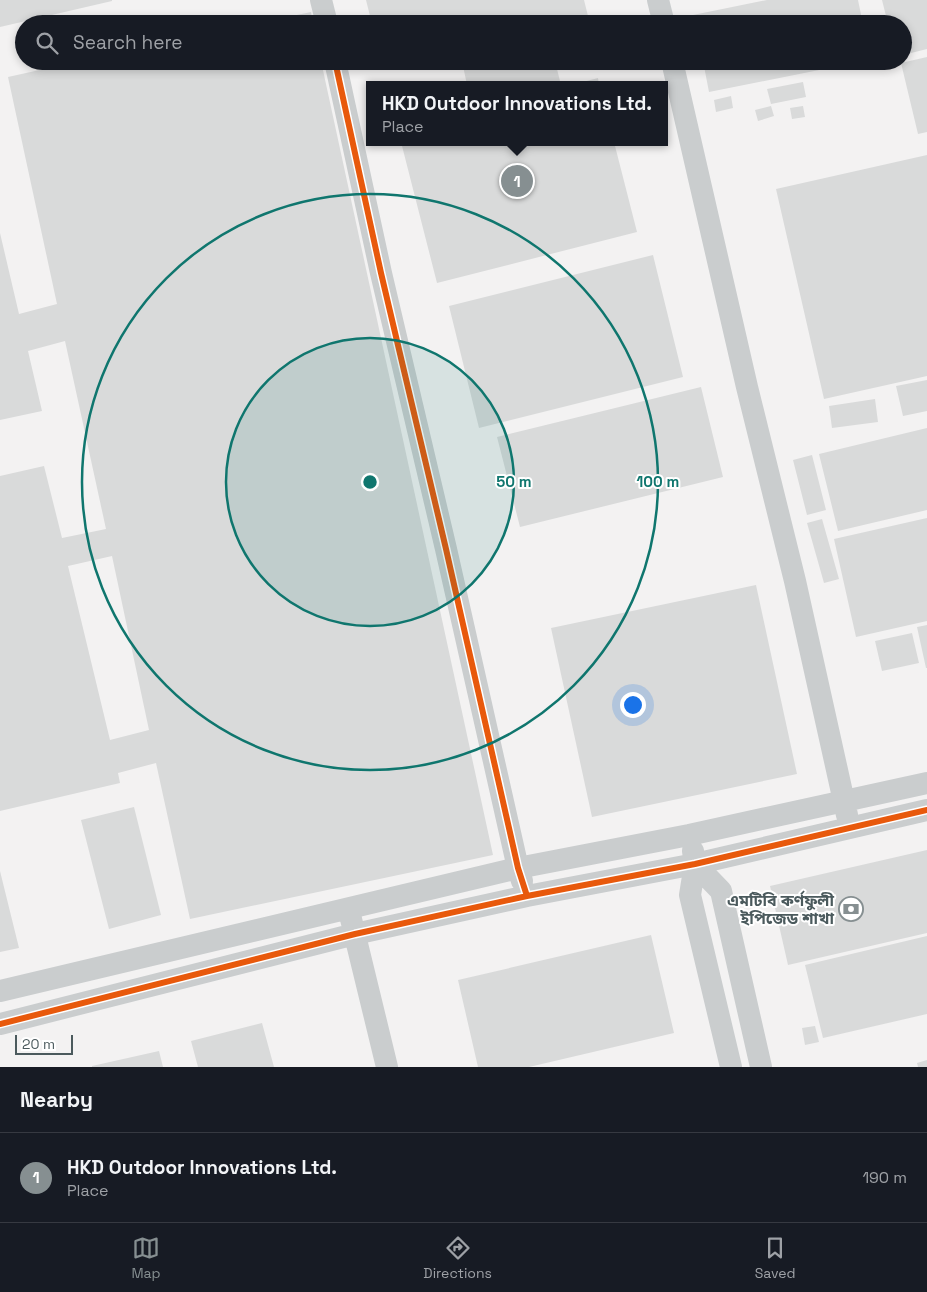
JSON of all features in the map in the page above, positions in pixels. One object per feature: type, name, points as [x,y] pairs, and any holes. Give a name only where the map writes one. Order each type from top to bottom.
[{"type":"street","points":[[322,0],[325,15]]},
{"type":"street","points":[[658,0],[662,15]]},
{"type":"street","points":[[337,70],[380,273],[448,559],[518,868],[527,896]]},
{"type":"street","points":[[674,70],[747,387],[795,581],[851,828]]},
{"type":"street","points":[[0,990],[518,868],[690,835],[927,782]]},
{"type":"street","points":[[0,1024],[355,934],[527,896],[695,864],[927,810]]},
{"type":"street","points":[[690,835],[695,864],[690,894],[730,1067]]},
{"type":"street","points":[[695,864],[721,891],[761,1067]]},
{"type":"street","points":[[348,909],[387,1067]]},
{"type":"building","points":[[0,0],[112,0],[52,15],[15,15],[15,24],[0,27]]},
{"type":"building","points":[[366,0],[584,0],[588,15],[370,15]]},
{"type":"building","points":[[767,0],[858,0],[861,15],[693,15]]},
{"type":"building","points":[[882,0],[927,0],[927,49],[912,53],[912,15],[886,15]]},
{"type":"building","points":[[311,12],[312,15],[297,15]]},
{"type":"building","points":[[927,57],[927,132],[918,134],[903,70],[912,70],[912,60]]},
{"type":"building","points":[[40,70],[323,70],[493,855],[190,919],[156,763],[118,773],[120,783],[0,811],[0,476],[44,466],[62,538],[106,529],[65,341],[28,351],[42,411],[0,420],[0,233],[19,314],[57,304],[8,77]],"holes":[[[112,556],[149,730],[110,740],[68,566]]]},
{"type":"building","points":[[464,70],[557,70],[560,81],[466,81]]},
{"type":"building","points":[[705,70],[819,70],[709,92]]},
{"type":"building","points":[[598,78],[598,81],[586,81]]},
{"type":"building","points":[[803,82],[806,97],[771,104],[767,89]]},
{"type":"building","points":[[731,96],[733,108],[716,112],[714,100]]},
{"type":"building","points":[[771,106],[774,116],[758,121],[755,110]]},
{"type":"building","points":[[803,106],[805,117],[792,119],[790,108]]},
{"type":"building","points":[[402,146],[615,146],[637,232],[437,283]]},
{"type":"building","points":[[927,155],[927,376],[824,399],[776,189]]},
{"type":"building","points":[[653,255],[683,377],[479,428],[449,306]]},
{"type":"building","points":[[927,380],[927,411],[903,416],[896,386]]},
{"type":"building","points":[[701,387],[723,477],[520,527],[497,437]]},
{"type":"building","points":[[875,399],[878,422],[832,428],[829,406]]},
{"type":"building","points":[[927,428],[927,510],[838,531],[819,454]]},
{"type":"building","points":[[812,455],[826,510],[807,515],[793,460]]},
{"type":"building","points":[[927,518],[927,621],[856,637],[834,539]]},
{"type":"building","points":[[822,519],[839,579],[824,583],[807,523]]},
{"type":"building","points":[[756,585],[797,774],[592,817],[551,628]]},
{"type":"building","points":[[927,625],[927,668],[926,668],[917,627]]},
{"type":"building","points":[[912,633],[919,663],[882,671],[875,641]]},
{"type":"building","points":[[134,807],[161,915],[109,929],[81,820]]},
{"type":"building","name":"এমটিবি কর্ণফুলী ইপিজেড শাখা","points":[[927,850],[927,933],[788,965],[770,886]]},
{"type":"building","points":[[0,871],[19,948],[0,952]]},
{"type":"building","points":[[651,935],[674,1033],[529,1067],[478,1067],[458,980]]},
{"type":"building","points":[[927,936],[927,1014],[823,1038],[805,965]]},
{"type":"building","points":[[262,1023],[274,1067],[198,1067],[191,1041]]},
{"type":"building","points":[[815,1026],[819,1042],[805,1045],[802,1028]]},
{"type":"building","points":[[159,1051],[163,1067],[92,1067],[92,1066]]},
{"type":"building","points":[[927,1060],[927,1067],[918,1067],[917,1063]]},
{"type":"cycle path","points":[[337,70],[381,273],[518,868],[527,896]]},
{"type":"cycle path","points":[[0,1024],[355,934],[527,896],[695,864],[927,810]]},
{"type":"place","name":"HKD Outdoor Innovations Ltd.","points":[[517,181]]},
{"type":"place","name":"এমটিবি কর্ণফুলী ইপিজেড শাখা","points":[[851,909]]}]
